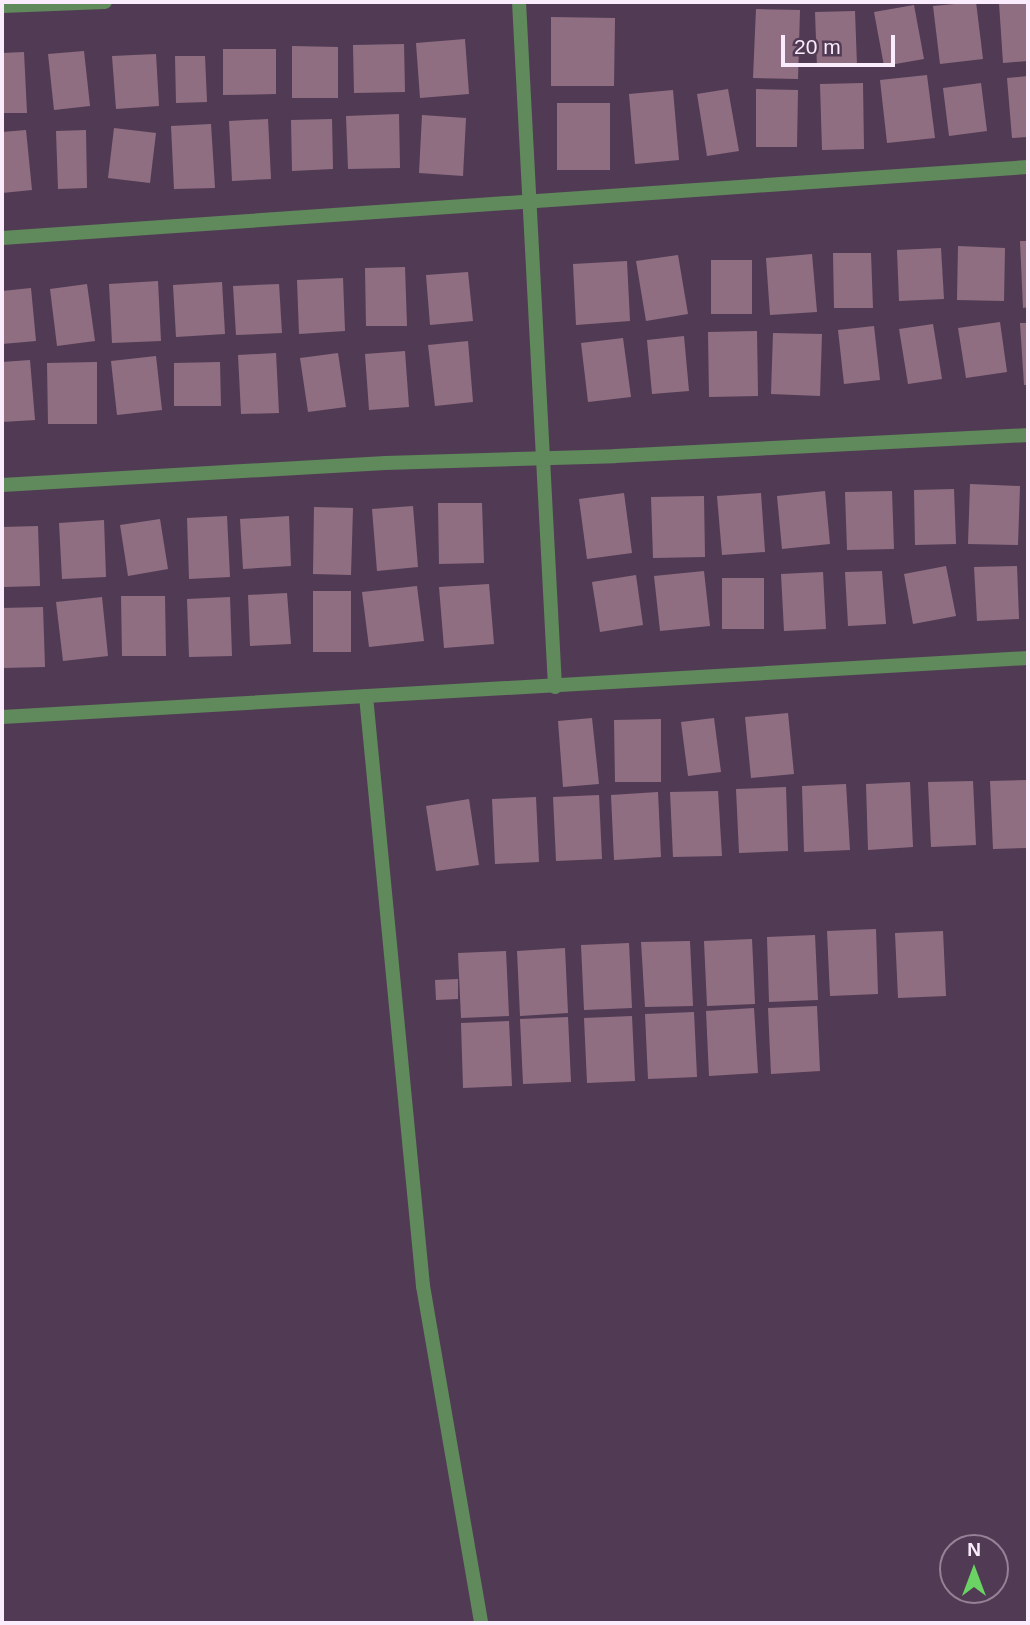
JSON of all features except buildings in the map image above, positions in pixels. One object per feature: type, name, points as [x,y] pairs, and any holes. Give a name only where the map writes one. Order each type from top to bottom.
[{"type":"street","points":[[2,6],[105,2]]},
{"type":"street","points":[[519,2],[555,687]]},
{"type":"street","points":[[2,238],[1028,167]]},
{"type":"street","points":[[2,485],[1028,435]]},
{"type":"street","points":[[2,717],[1028,658]]},
{"type":"street","points":[[366,696],[423,1286],[481,1623]]}]
